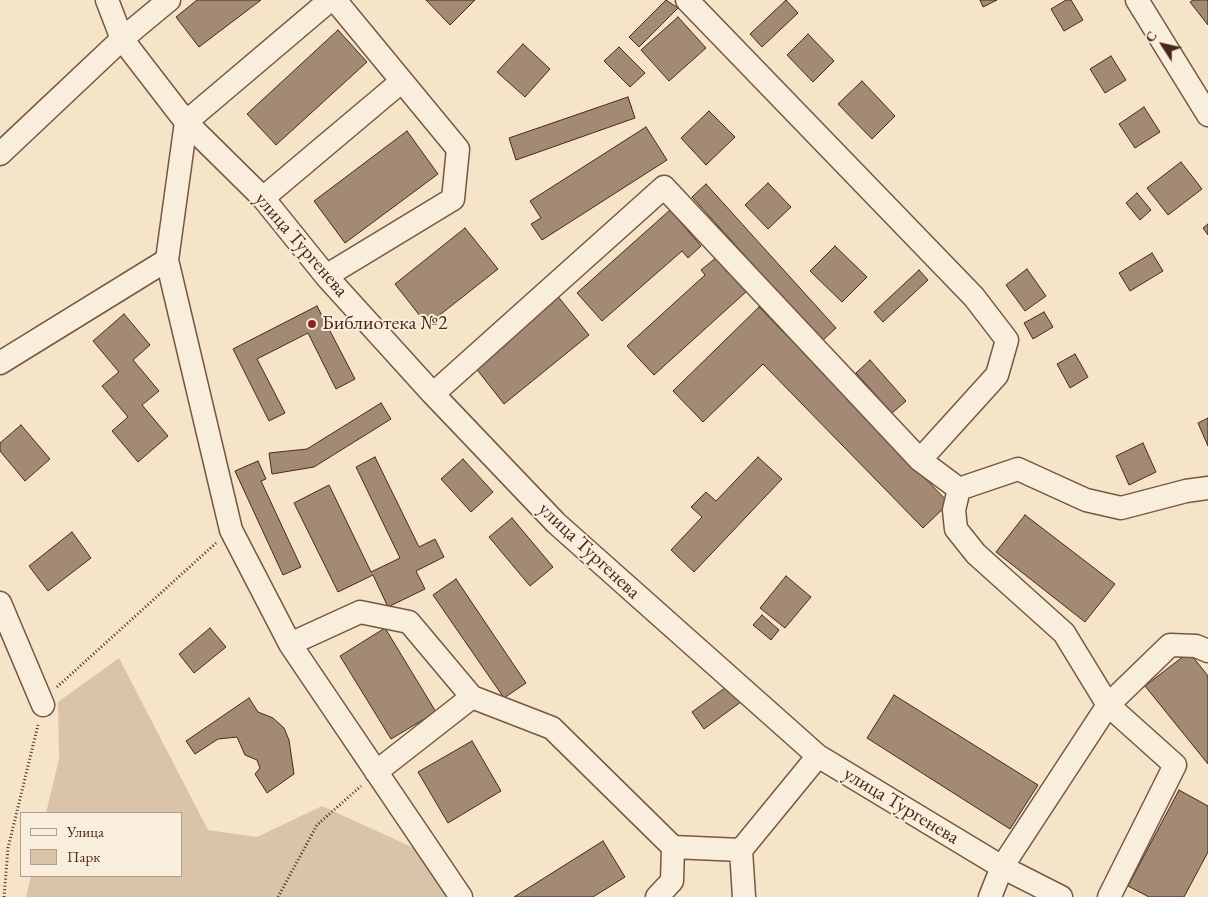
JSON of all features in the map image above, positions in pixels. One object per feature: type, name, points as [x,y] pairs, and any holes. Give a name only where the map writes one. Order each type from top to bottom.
[{"type":"street","name":"улица Тургенева","points":[[107,0],[122,39],[186,122],[263,198],[326,276],[433,394],[556,523],[818,756],[1002,868],[1061,897]]},
{"type":"street","points":[[0,154],[122,39],[169,0]]},
{"type":"street","points":[[330,0],[186,122],[167,260],[231,530],[290,644],[462,897]]},
{"type":"street","points":[[326,276],[454,199],[458,149],[335,0]]},
{"type":"street","points":[[687,0],[974,297],[1007,340],[997,375],[920,460]]},
{"type":"street","points":[[1137,0],[1208,115]]},
{"type":"street","points":[[263,198],[402,81]]},
{"type":"street","points":[[433,394],[664,187],[920,460],[959,489]]},
{"type":"street","points":[[0,363],[167,260]]},
{"type":"street","points":[[959,489],[1018,469],[1086,500],[1121,508],[1186,491],[1208,488]]},
{"type":"street","points":[[959,489],[954,510],[956,529],[976,554],[1064,633],[1108,705],[1175,765],[1109,897]]},
{"type":"street","points":[[0,602],[43,705]]},
{"type":"street","points":[[290,644],[360,612],[409,622],[472,697],[552,728],[672,847],[741,850]]},
{"type":"street","points":[[990,897],[1002,868],[1108,705],[1170,645],[1196,646],[1208,651]]},
{"type":"street","points":[[376,772],[472,697]]},
{"type":"street","points":[[744,897],[741,850],[818,756]]},
{"type":"street","points":[[657,897],[672,881],[672,847]]},
{"type":"path","points":[[4,897],[8,848],[43,705],[63,680],[231,530]]},
{"type":"path","points":[[278,897],[317,825],[376,772]]},
{"type":"green space","points":[[119,658],[208,830],[257,837],[322,806],[416,849],[448,897],[26,897],[31,877],[182,877],[182,812],[46,812],[59,759],[58,702]]},
{"type":"building","points":[[197,0],[261,0],[199,47],[176,17]]},
{"type":"building","points":[[426,0],[475,0],[450,25]]},
{"type":"building","points":[[666,0],[678,8],[639,47],[629,37]]},
{"type":"building","points":[[786,0],[798,13],[762,47],[750,34]]},
{"type":"building","points":[[980,0],[997,0],[983,7]]},
{"type":"building","points":[[1066,0],[1071,0],[1083,20],[1064,31],[1051,9]]},
{"type":"building","points":[[1193,0],[1208,0],[1208,25],[1190,2]]},
{"type":"building","points":[[678,17],[706,48],[669,81],[641,50]]},
{"type":"building","points":[[338,30],[367,62],[276,145],[247,114]]},
{"type":"building","points":[[808,34],[834,61],[813,82],[787,55]]},
{"type":"building","points":[[523,44],[550,69],[525,97],[497,72]]},
{"type":"building","points":[[619,47],[645,73],[630,87],[604,61]]},
{"type":"building","points":[[1111,56],[1126,80],[1105,93],[1090,69]]},
{"type":"building","points":[[862,81],[895,116],[872,139],[838,104]]},
{"type":"building","points":[[628,97],[635,118],[516,160],[509,138]]},
{"type":"building","points":[[1144,107],[1160,132],[1135,148],[1119,124]]},
{"type":"building","points":[[709,111],[735,137],[706,165],[681,138]]},
{"type":"building","points":[[646,127],[667,160],[542,240],[531,224],[541,218],[530,201]]},
{"type":"building","points":[[407,131],[438,174],[345,243],[314,201]]},
{"type":"building","points":[[1181,162],[1202,189],[1168,215],[1147,188]]},
{"type":"building","points":[[768,183],[791,207],[768,229],[745,205]]},
{"type":"building","points":[[706,184],[836,328],[822,341],[692,197]]},
{"type":"building","points":[[1137,193],[1151,210],[1140,220],[1126,203]]},
{"type":"building","points":[[670,210],[701,246],[688,258],[682,251],[602,321],[577,293]]},
{"type":"building","points":[[1208,224],[1208,235],[1203,228]]},
{"type":"building","points":[[465,228],[498,269],[427,325],[395,284]]},
{"type":"building","points":[[835,246],[867,277],[842,302],[810,271]]},
{"type":"building","points":[[1152,253],[1163,271],[1130,291],[1119,273]]},
{"type":"building","points":[[717,257],[747,291],[654,375],[627,346],[705,275],[701,270]]},
{"type":"building","points":[[1027,269],[1046,296],[1025,311],[1006,285]]},
{"type":"building","points":[[919,270],[928,280],[883,322],[874,312]]},
{"type":"building","points":[[556,294],[589,335],[504,404],[471,362]]},
{"type":"building","points":[[317,306],[355,379],[336,389],[308,333],[257,359],[285,413],[269,421],[233,349]]},
{"type":"building","points":[[759,307],[949,503],[923,528],[763,364],[703,422],[673,391]]},
{"type":"building","points":[[1044,312],[1053,327],[1033,339],[1024,323]]},
{"type":"building","points":[[124,314],[150,345],[133,360],[159,391],[142,405],[168,436],[138,462],[112,431],[128,417],[102,386],[119,372],[93,341]]},
{"type":"building","points":[[1075,354],[1088,377],[1070,388],[1057,364]]},
{"type":"building","points":[[870,360],[906,401],[892,413],[856,373]]},
{"type":"building","points":[[381,403],[391,419],[314,467],[272,474],[269,453],[307,449]]},
{"type":"building","points":[[1208,418],[1208,446],[1198,423]]},
{"type":"building","points":[[21,425],[50,459],[25,481],[0,451],[0,443]]},
{"type":"building","points":[[1143,443],[1156,472],[1129,485],[1116,456]]},
{"type":"building","points":[[375,457],[419,547],[435,539],[444,557],[416,571],[425,589],[388,607],[373,575],[338,592],[294,503],[329,485],[371,572],[400,558],[356,467]]},
{"type":"building","points":[[758,457],[782,479],[694,572],[671,550],[702,517],[691,507],[706,492],[716,501]]},
{"type":"building","points":[[463,459],[493,492],[471,512],[441,479]]},
{"type":"building","points":[[258,461],[266,479],[261,481],[301,567],[283,575],[235,471]]},
{"type":"building","points":[[1025,515],[1115,584],[1085,622],[996,552]]},
{"type":"building","points":[[512,518],[553,567],[530,586],[489,537]]},
{"type":"building","points":[[72,532],[91,558],[48,591],[29,566]]},
{"type":"building","points":[[786,576],[811,597],[785,628],[760,608]]},
{"type":"building","points":[[456,579],[526,683],[504,698],[433,595]]},
{"type":"building","points":[[762,615],[779,630],[771,640],[753,625]]},
{"type":"building","points":[[210,628],[226,647],[194,673],[179,654]]},
{"type":"building","points":[[385,628],[436,712],[391,739],[340,656]]},
{"type":"building","points":[[1189,652],[1208,676],[1208,764],[1145,686]]},
{"type":"building","points":[[733,682],[745,699],[704,729],[692,712]]},
{"type":"building","points":[[894,695],[1038,785],[1010,829],[867,738]]},
{"type":"building","points":[[249,698],[258,712],[273,718],[284,728],[289,740],[294,774],[267,793],[255,774],[260,768],[257,760],[245,755],[237,737],[218,739],[195,754],[186,741]]},
{"type":"building","points":[[472,741],[501,791],[448,823],[418,772]]},
{"type":"building","points":[[1179,790],[1208,806],[1208,852],[1184,897],[1149,897],[1128,886]]},
{"type":"building","points":[[603,841],[625,877],[593,897],[514,897]]},
{"type":"place","name":"Библиотека №2","points":[[312,324]]}]
